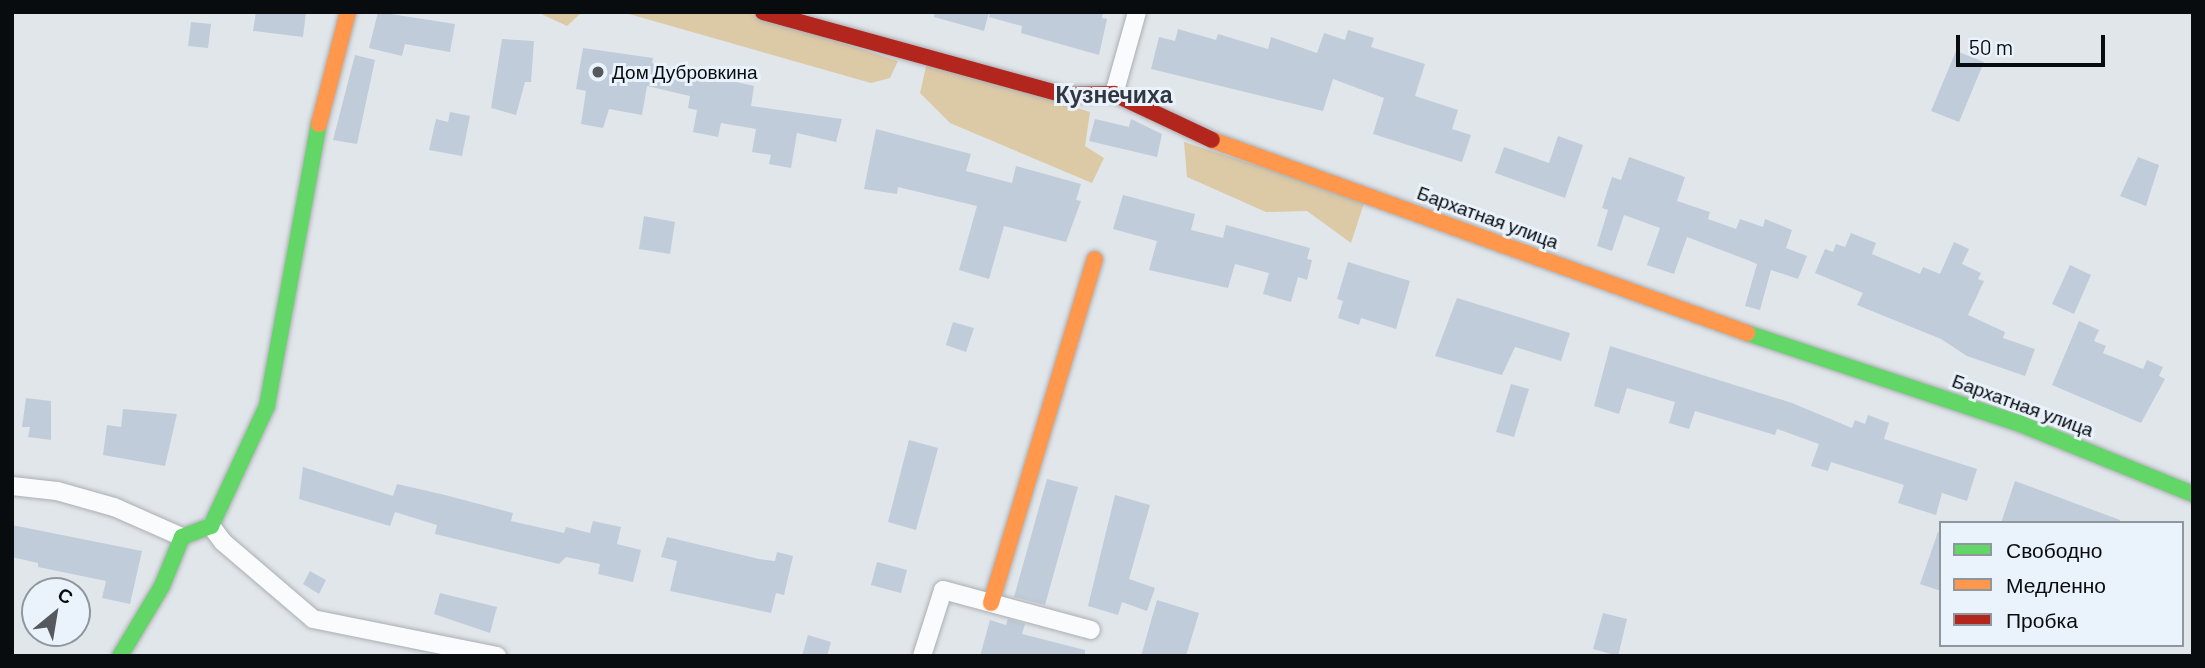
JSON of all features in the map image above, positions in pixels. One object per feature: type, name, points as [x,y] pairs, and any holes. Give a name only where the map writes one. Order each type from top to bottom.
[{"type":"street","points":[[12,486],[57,491],[103,504],[182,537],[211,526],[267,406],[321,108],[348,12]]},
{"type":"street","name":"Бархатная улица","points":[[763,12],[1064,95],[1114,94],[1196,134],[1730,327],[2018,423],[2193,494]]},
{"type":"street","points":[[1114,94],[1137,12]]},
{"type":"street","points":[[991,603],[1095,259]]},
{"type":"street","points":[[211,526],[223,542],[313,619],[497,656]]},
{"type":"street","points":[[120,656],[162,586],[182,537]]},
{"type":"street","points":[[922,656],[943,590],[1091,630]]},
{"type":"shaded area","points":[[537,12],[582,12],[567,26]]},
{"type":"shaded area","points":[[622,12],[746,12],[898,61],[890,78],[871,83]]},
{"type":"shaded area","points":[[927,62],[1090,112],[1085,146],[1104,158],[1092,183],[950,123],[920,93]]},
{"type":"shaded area","points":[[1184,142],[1365,200],[1351,243],[1307,211],[1266,212],[1187,177]]},
{"type":"building","points":[[256,12],[306,12],[303,37],[253,31]]},
{"type":"building","points":[[378,12],[455,24],[450,52],[405,44],[402,56],[369,48]]},
{"type":"building","points":[[935,12],[989,12],[984,31],[934,17]]},
{"type":"building","points":[[990,12],[1103,12],[1102,18],[1107,19],[1099,55],[1021,33],[1022,26],[989,17]]},
{"type":"building","points":[[191,22],[211,24],[208,48],[188,46]]},
{"type":"building","points":[[1178,29],[1216,40],[1218,34],[1268,49],[1271,37],[1317,53],[1324,33],[1345,40],[1348,30],[1374,38],[1371,47],[1425,64],[1415,96],[1458,110],[1452,129],[1471,135],[1462,162],[1373,134],[1384,98],[1333,79],[1323,111],[1151,69],[1159,37],[1175,41]]},
{"type":"building","points":[[502,39],[534,41],[531,82],[525,82],[516,115],[491,108]]},
{"type":"building","points":[[583,48],[653,58],[652,63],[754,86],[751,106],[842,119],[836,142],[797,133],[791,168],[769,164],[771,155],[752,152],[756,129],[721,123],[718,137],[693,132],[697,110],[688,108],[690,96],[647,86],[642,115],[609,109],[603,128],[581,124],[586,91],[576,89]]},
{"type":"building","points":[[1956,51],[1984,62],[1959,122],[1931,111]]},
{"type":"building","points":[[355,55],[375,60],[357,144],[333,140]]},
{"type":"building","points":[[450,112],[470,116],[462,156],[429,150],[436,119],[448,122]]},
{"type":"building","points":[[1095,119],[1129,127],[1131,119],[1162,134],[1157,157],[1089,141]]},
{"type":"building","points":[[876,129],[971,154],[966,171],[1012,183],[1016,166],[1081,184],[1076,200],[1081,201],[1066,242],[1004,226],[989,279],[959,270],[977,206],[898,187],[897,194],[864,189]]},
{"type":"building","points":[[1558,136],[1583,145],[1565,198],[1495,173],[1504,147],[1549,163]]},
{"type":"building","points":[[1629,157],[1685,177],[1677,201],[1710,212],[1708,219],[1736,229],[1740,219],[1763,227],[1765,219],[1792,230],[1786,248],[1807,256],[1798,279],[1771,270],[1760,310],[1745,306],[1757,264],[1750,261],[1687,237],[1674,274],[1647,265],[1660,228],[1624,215],[1612,251],[1597,246],[1608,210],[1602,208],[1612,177],[1621,180]]},
{"type":"building","points":[[2138,157],[2159,165],[2146,206],[2120,196]]},
{"type":"building","points":[[1123,195],[1195,214],[1191,230],[1223,238],[1226,225],[1310,248],[1307,259],[1312,260],[1307,280],[1298,277],[1291,302],[1263,294],[1269,273],[1235,264],[1228,288],[1149,270],[1157,241],[1113,229]]},
{"type":"building","points":[[644,216],[675,222],[670,254],[639,249]]},
{"type":"building","points":[[1851,233],[1876,243],[1872,254],[1920,274],[1923,267],[1940,274],[1954,242],[1969,249],[1962,264],[1981,273],[1978,279],[1984,281],[1968,315],[2005,332],[2003,338],[2035,349],[2025,376],[1967,356],[1941,339],[1857,305],[1863,293],[1815,273],[1825,249],[1833,252],[1836,244],[1845,247]]},
{"type":"building","points":[[1348,262],[1410,281],[1396,329],[1361,318],[1359,325],[1338,318],[1343,301],[1337,299]]},
{"type":"building","points":[[2070,265],[2091,275],[2074,314],[2052,304]]},
{"type":"building","points":[[1457,298],[1570,333],[1561,361],[1515,347],[1502,375],[1435,356]]},
{"type":"building","points":[[2079,321],[2099,330],[2094,341],[2106,346],[2103,353],[2143,369],[2147,360],[2163,367],[2159,376],[2165,379],[2141,423],[2052,385]]},
{"type":"building","points":[[953,322],[974,328],[966,352],[946,345]]},
{"type":"building","points":[[1610,346],[1792,403],[1852,428],[1855,420],[1865,424],[1868,415],[1889,423],[1884,439],[1977,469],[1967,501],[1942,493],[1936,515],[1898,503],[1904,485],[1831,462],[1828,471],[1811,466],[1819,444],[1777,429],[1775,435],[1695,411],[1689,429],[1669,423],[1675,402],[1627,388],[1619,414],[1594,406]]},
{"type":"building","points":[[1511,384],[1529,389],[1514,437],[1496,432]]},
{"type":"building","points":[[26,398],[51,401],[51,440],[28,437],[30,427],[22,427]]},
{"type":"building","points":[[123,409],[177,414],[165,466],[103,455],[107,425],[121,427]]},
{"type":"building","points":[[909,440],[938,448],[916,530],[888,522]]},
{"type":"building","points":[[303,467],[393,496],[397,484],[445,495],[513,513],[511,521],[564,533],[566,527],[590,533],[593,521],[621,527],[617,544],[641,550],[633,582],[598,574],[600,564],[566,557],[559,564],[435,534],[437,525],[395,512],[390,526],[299,499]]},
{"type":"building","points":[[1047,479],[1078,487],[1045,605],[1014,597]]},
{"type":"building","points":[[2015,481],[2120,520],[2120,521],[2002,521]]},
{"type":"building","points":[[1115,495],[1150,505],[1129,579],[1155,588],[1147,611],[1122,602],[1118,615],[1088,606]]},
{"type":"building","points":[[12,525],[142,551],[130,604],[102,598],[106,581],[38,567],[38,563],[12,557]]},
{"type":"building","points":[[1938,532],[1939,532],[1939,590],[1920,584]]},
{"type":"building","points":[[667,537],[759,559],[775,561],[777,552],[793,556],[784,595],[776,593],[771,613],[670,591],[677,561],[661,557]]},
{"type":"building","points":[[877,562],[907,570],[901,593],[871,585]]},
{"type":"building","points":[[310,571],[326,580],[319,594],[303,584]]},
{"type":"building","points":[[440,593],[497,607],[490,633],[434,614]]},
{"type":"building","points":[[1157,600],[1199,613],[1186,656],[1141,656]]},
{"type":"building","points":[[1603,613],[1627,619],[1618,656],[1593,649]]},
{"type":"building","points":[[1008,619],[1025,624],[1022,634],[1085,650],[1085,656],[980,656],[990,620],[1006,625]]},
{"type":"building","points":[[808,635],[831,642],[827,656],[802,656]]},
{"type":"traffic: fast","points":[[120,656],[162,586],[182,537],[211,526],[267,406],[319,124]]},
{"type":"traffic: fast","points":[[1747,333],[2018,423],[2193,494]]},
{"type":"traffic: slow","points":[[319,124],[348,12]]},
{"type":"traffic: slow","points":[[1212,140],[1747,333]]},
{"type":"traffic: slow","points":[[991,603],[1095,259]]},
{"type":"traffic: jam","points":[[763,12],[1064,95],[1114,94],[1212,140]]},
{"type":"place","name":"Дом Дубровкина","points":[[598,72]]},
{"type":"district","name":"Кузнечиха","points":[[1114,94]]}]
